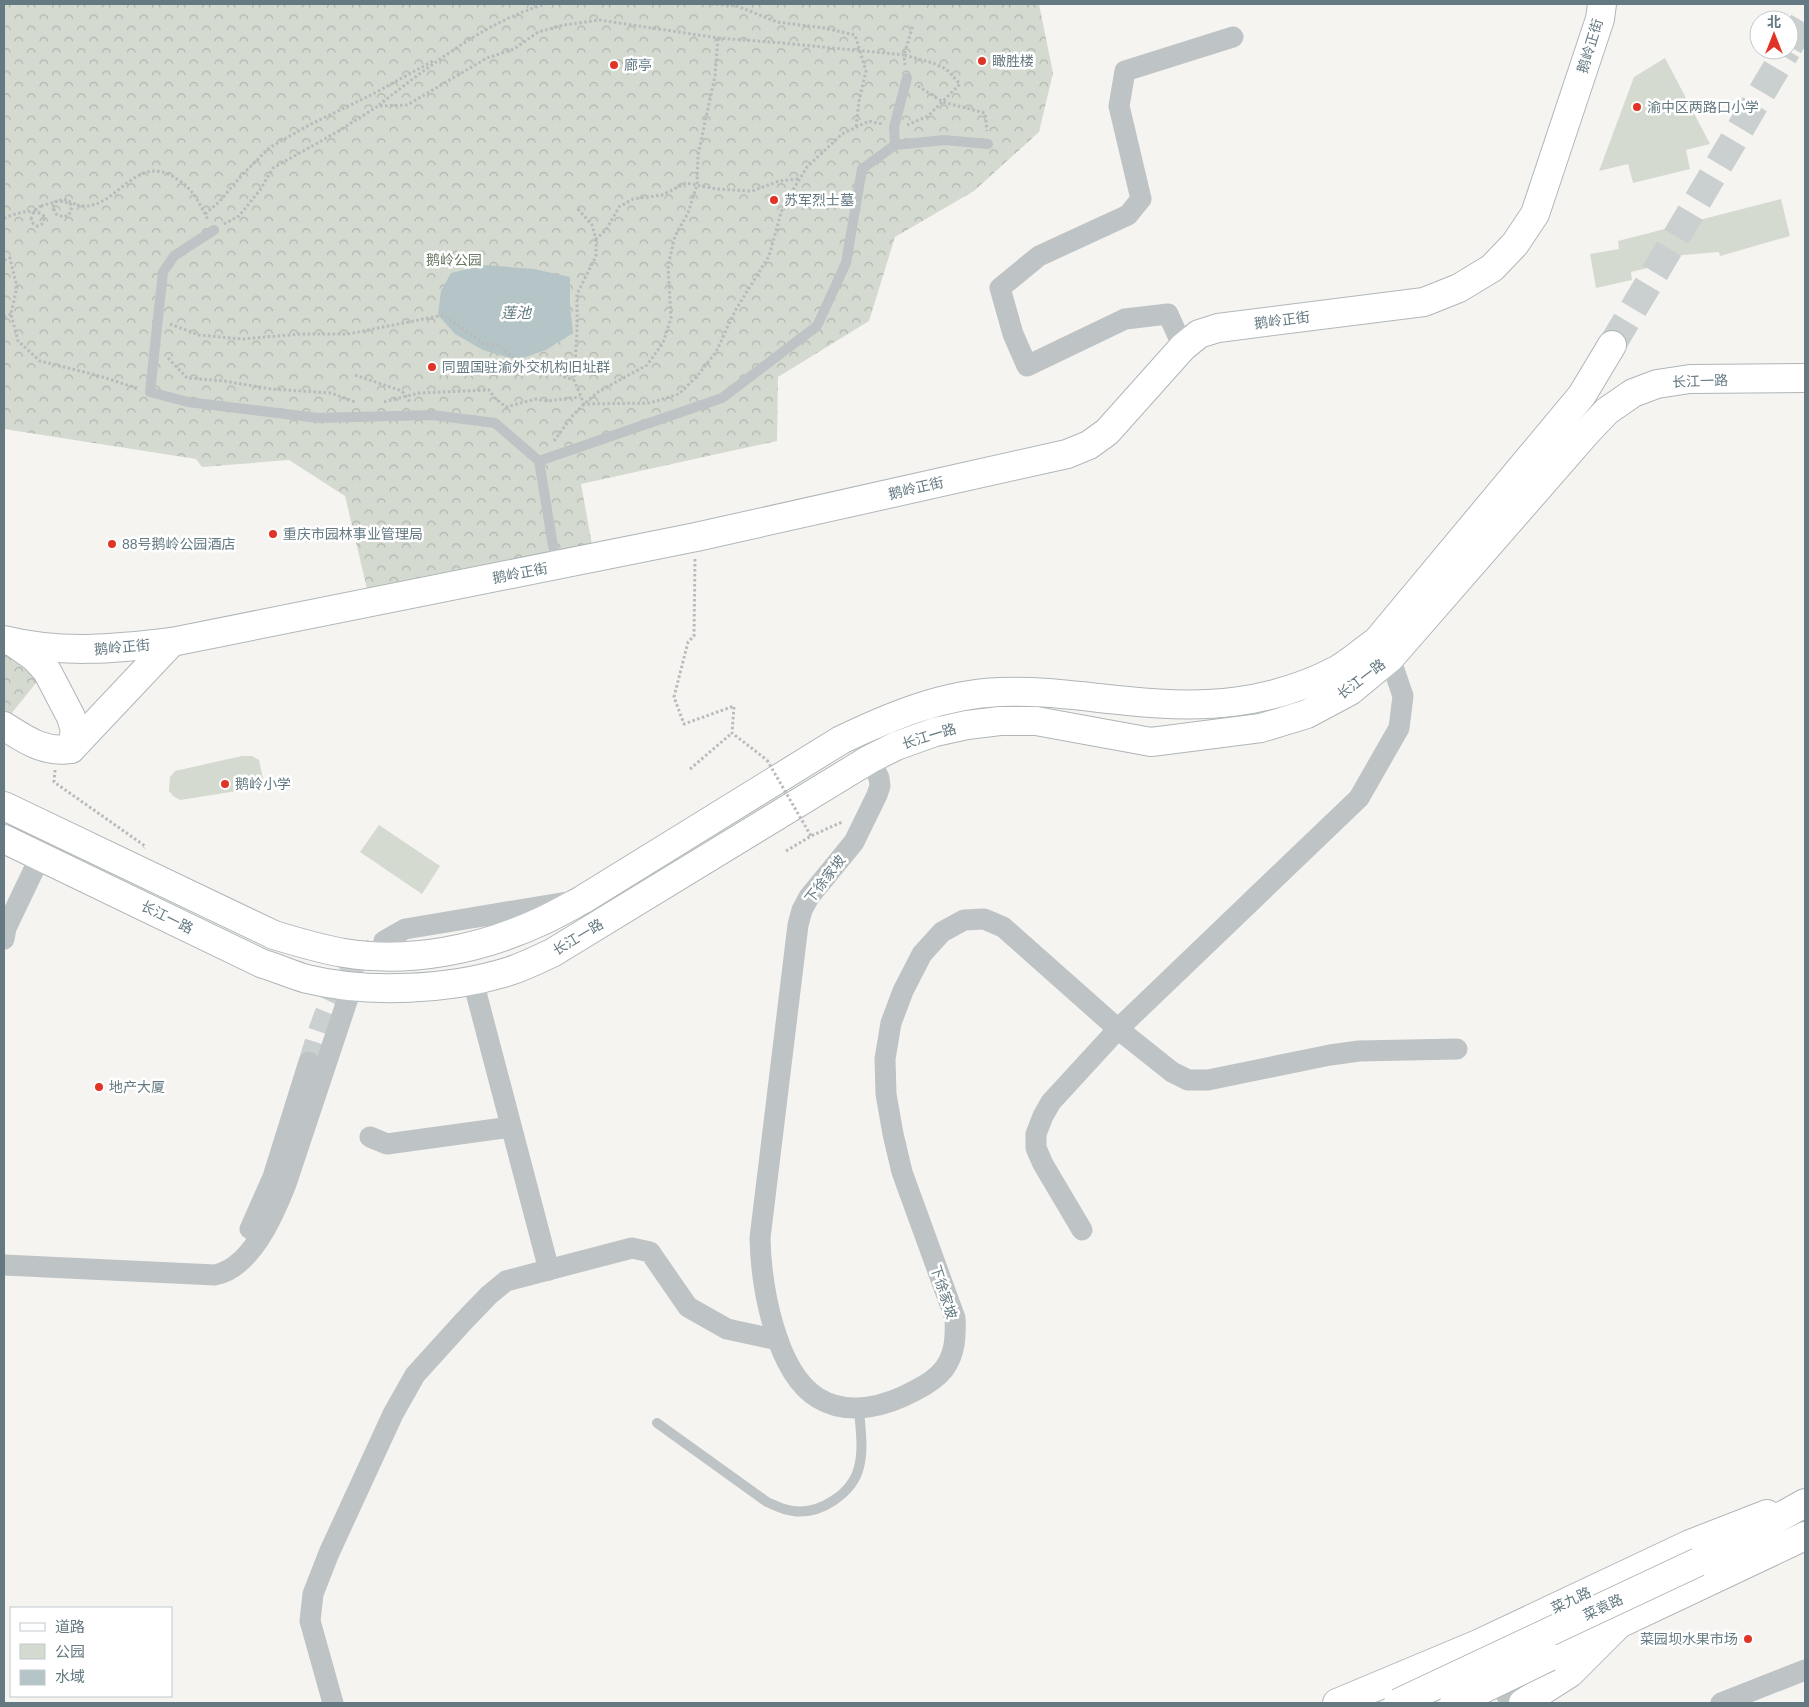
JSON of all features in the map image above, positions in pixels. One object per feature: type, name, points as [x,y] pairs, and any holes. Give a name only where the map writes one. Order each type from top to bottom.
[{"type":"main road","name":"鹅岭正街","points":[[9,642],[83,650],[172,642],[696,537],[1067,454],[1089,446],[1107,432],[1183,347],[1199,334],[1218,328],[1424,302],[1459,288],[1492,268],[1515,244],[1535,214],[1600,19],[1602,4]]},
{"type":"main road","name":"长江一路","points":[[4,806],[274,935],[308,946],[345,954],[383,957],[423,955],[467,947],[501,938],[542,921],[582,900],[841,740],[882,720],[927,705],[962,696],[998,692],[1040,692],[1173,705],[1213,705],[1254,700],[1295,689],[1339,669],[1377,640],[1582,395],[1612,345],[1607,374],[1608,381],[1622,391],[1633,393]]},
{"type":"main road","name":"长江一路","points":[[4,839],[264,964],[307,979],[352,986],[394,988],[437,986],[473,981],[512,970],[552,953],[870,760],[896,746],[934,732],[1000,721],[1036,721],[1151,742],[1261,728],[1307,714],[1350,691],[1390,658],[1587,432],[1607,411],[1633,393],[1657,384],[1690,380],[1805,378]]},
{"type":"main road","points":[[9,642],[34,657],[47,671],[71,717],[75,731],[64,750]]},
{"type":"main road","points":[[64,750],[172,642]]},
{"type":"main road","points":[[4,726],[40,747],[64,750]]},
{"type":"main road","name":"菜九路","points":[[1337,1703],[1478,1644],[1690,1544],[1805,1499]]},
{"type":"main road","name":"菜袁路","points":[[1398,1703],[1698,1562],[1805,1503]]},
{"type":"main road","name":"菜袁路","points":[[1454,1703],[1620,1622],[1805,1536]]},
{"type":"main road","points":[[1523,1703],[1570,1674],[1620,1622]]},
{"type":"street","points":[[1183,347],[1168,314],[1125,319],[1026,366],[1013,334],[1000,288],[1039,256],[1128,215],[1141,199],[1119,106],[1125,71],[1234,37]]},
{"type":"street","points":[[1082,1230],[1043,1164],[1036,1148],[1036,1134],[1043,1116],[1052,1102],[1118,1029],[1358,798],[1399,728],[1403,696],[1390,658]]},
{"type":"street","name":"下徐家坡","points":[[870,760],[879,778],[880,786],[877,796],[854,842],[809,897],[802,910],[798,925],[760,1238],[760,1262],[763,1284],[778,1340],[788,1362],[802,1383],[818,1398],[839,1406],[858,1408],[883,1404],[907,1395],[927,1384],[943,1370],[952,1354],[956,1336],[955,1318],[902,1172],[886,1094],[885,1059],[891,1022],[902,991],[922,954],[942,932],[964,920],[984,919],[1003,928],[1118,1029],[1172,1072],[1188,1080],[1208,1080],[1330,1055],[1359,1051],[1457,1049]]},
{"type":"street","points":[[4,939],[6,928],[40,856]]},
{"type":"street","points":[[384,941],[405,929],[582,900]]},
{"type":"street","points":[[473,981],[549,1270]]},
{"type":"street","points":[[4,1265],[215,1275],[225,1273],[239,1263],[265,1231],[280,1201],[352,986]]},
{"type":"street","points":[[239,1263],[245,1239],[273,1178],[309,1062]]},
{"type":"street","points":[[370,1137],[387,1144],[511,1127]]},
{"type":"street","points":[[333,1703],[310,1621],[313,1594],[329,1553],[393,1414],[416,1375],[462,1322],[506,1281],[632,1248],[650,1252],[688,1307],[727,1329],[778,1340]]},
{"type":"street","points":[[1478,1644],[1511,1703]]},
{"type":"street","points":[[1721,1703],[1805,1670]]},
{"type":"lane","points":[[895,146],[894,127],[907,78]]},
{"type":"lane","points":[[538,462],[722,398],[817,326],[846,263],[862,169],[895,146],[944,140],[988,144]]},
{"type":"lane","points":[[214,230],[174,256],[163,272],[150,392],[188,402],[318,418],[432,415],[495,423],[538,462],[558,565]]},
{"type":"lane","points":[[657,1423],[767,1502],[780,1509],[795,1512],[811,1510],[828,1504],[842,1494],[853,1482],[859,1467],[861,1451],[858,1408]]},
{"type":"path","points":[[4,218],[18,213],[32,212],[37,213],[40,213],[45,217],[45,220],[40,226],[33,224],[31,216],[32,214],[34,211],[41,206],[46,204],[53,202],[58,201],[66,201],[72,207],[70,214],[66,216],[56,214],[54,210],[55,202],[58,200],[64,199],[77,205],[90,206],[112,195],[133,178],[144,172],[152,171],[166,173],[180,181],[195,195],[214,230],[239,216],[260,190],[273,168],[337,132],[378,106],[476,35],[535,7],[546,4]]},
{"type":"path","points":[[711,4],[737,6],[777,22],[824,28],[855,35],[858,50],[866,71],[859,101],[856,127]]},
{"type":"path","points":[[378,106],[407,105],[487,58],[514,49],[538,32],[564,24],[599,20],[718,38],[782,42],[904,55],[946,69],[960,84],[928,116],[898,129],[869,121],[842,134],[807,167],[783,206],[769,256],[735,312],[716,352],[698,375],[679,394],[650,403],[584,404]]},
{"type":"path","points":[[913,24],[904,55],[907,78],[943,102],[985,114],[988,144]]},
{"type":"path","points":[[538,462],[573,415],[584,404],[598,392],[647,365],[662,343],[671,318],[668,266],[675,236],[688,213],[697,185],[698,155],[715,76],[718,38]]},
{"type":"path","points":[[205,214],[220,201],[268,148],[433,61]]},
{"type":"path","points":[[596,239],[606,230],[619,207],[633,199],[662,195],[686,183],[716,189],[752,191],[779,181],[800,179]]},
{"type":"path","points":[[578,209],[592,225],[596,239],[596,256],[577,294],[574,380],[584,404]]},
{"type":"path","points":[[4,260],[10,258],[17,287],[11,314],[18,341],[40,361],[96,375],[150,392]]},
{"type":"path","points":[[4,317],[11,314]]},
{"type":"path","points":[[158,319],[199,335],[242,339],[301,334],[348,334],[444,315],[484,344],[497,346],[517,360],[574,380]]},
{"type":"path","points":[[167,351],[169,359],[187,378],[224,381],[271,389],[331,393],[356,403]]},
{"type":"path","points":[[356,375],[402,391],[420,415]]},
{"type":"path","points":[[381,403],[419,393],[490,390],[494,398],[506,407],[536,399],[547,401],[580,397]]},
{"type":"path","points":[[690,769],[732,733],[734,706],[684,724],[674,697],[688,642],[694,636],[696,537]]},
{"type":"path","points":[[732,733],[767,760],[811,836]]},
{"type":"path","points":[[64,750],[54,782],[144,846],[135,867]]},
{"type":"path","points":[[786,851],[811,836],[842,822]]},
{"type":"green space","name":"鹅岭公园","points":[[4,4],[1039,4],[1053,73],[1039,132],[974,191],[895,237],[869,321],[778,377],[777,441],[581,484],[593,550],[368,593],[345,496],[289,460],[202,467],[196,459],[4,429]]},
{"type":"green space","points":[[1665,58],[1710,144],[1686,150],[1690,169],[1633,183],[1628,164],[1599,171],[1634,77]]},
{"type":"green space","points":[[1781,199],[1790,236],[1720,256],[1719,252],[1672,256],[1673,262],[1631,272],[1632,280],[1596,288],[1590,254],[1619,249],[1618,241]]},
{"type":"green space","points":[[4,647],[40,678],[7,719],[4,717]]},
{"type":"green space","points":[[242,756],[252,756],[259,760],[263,779],[258,786],[250,789],[180,800],[169,791],[170,777],[175,771]]},
{"type":"green space","points":[[379,825],[440,866],[422,894],[360,852]]},
{"type":"water","name":"莲池","points":[[484,265],[534,269],[570,277],[573,333],[546,350],[517,360],[483,350],[455,334],[438,315],[441,291],[451,273]]},
{"type":"tunnel","points":[[1799,29],[1805,19]]},
{"type":"tunnel","points":[[1612,345],[1781,60]]},
{"type":"tunnel","points":[[309,1062],[331,999],[349,972],[374,948]]},
{"type":"place","name":"瞰胜楼","points":[[982,61]]},
{"type":"place","name":"廊亭","points":[[614,65]]},
{"type":"place","name":"渝中区两路口小学","points":[[1637,107]]},
{"type":"place","name":"苏军烈士墓","points":[[774,200]]},
{"type":"place","name":"同盟国驻渝外交机构旧址群","points":[[432,367]]},
{"type":"place","name":"重庆市园林事业管理局","points":[[273,534]]},
{"type":"place","name":"88号鹅岭公园酒店","points":[[112,544]]},
{"type":"place","name":"鹅岭小学","points":[[225,784]]},
{"type":"place","name":"地产大厦","points":[[99,1087]]},
{"type":"place","name":"菜园坝水果市场","points":[[1748,1639]]}]
